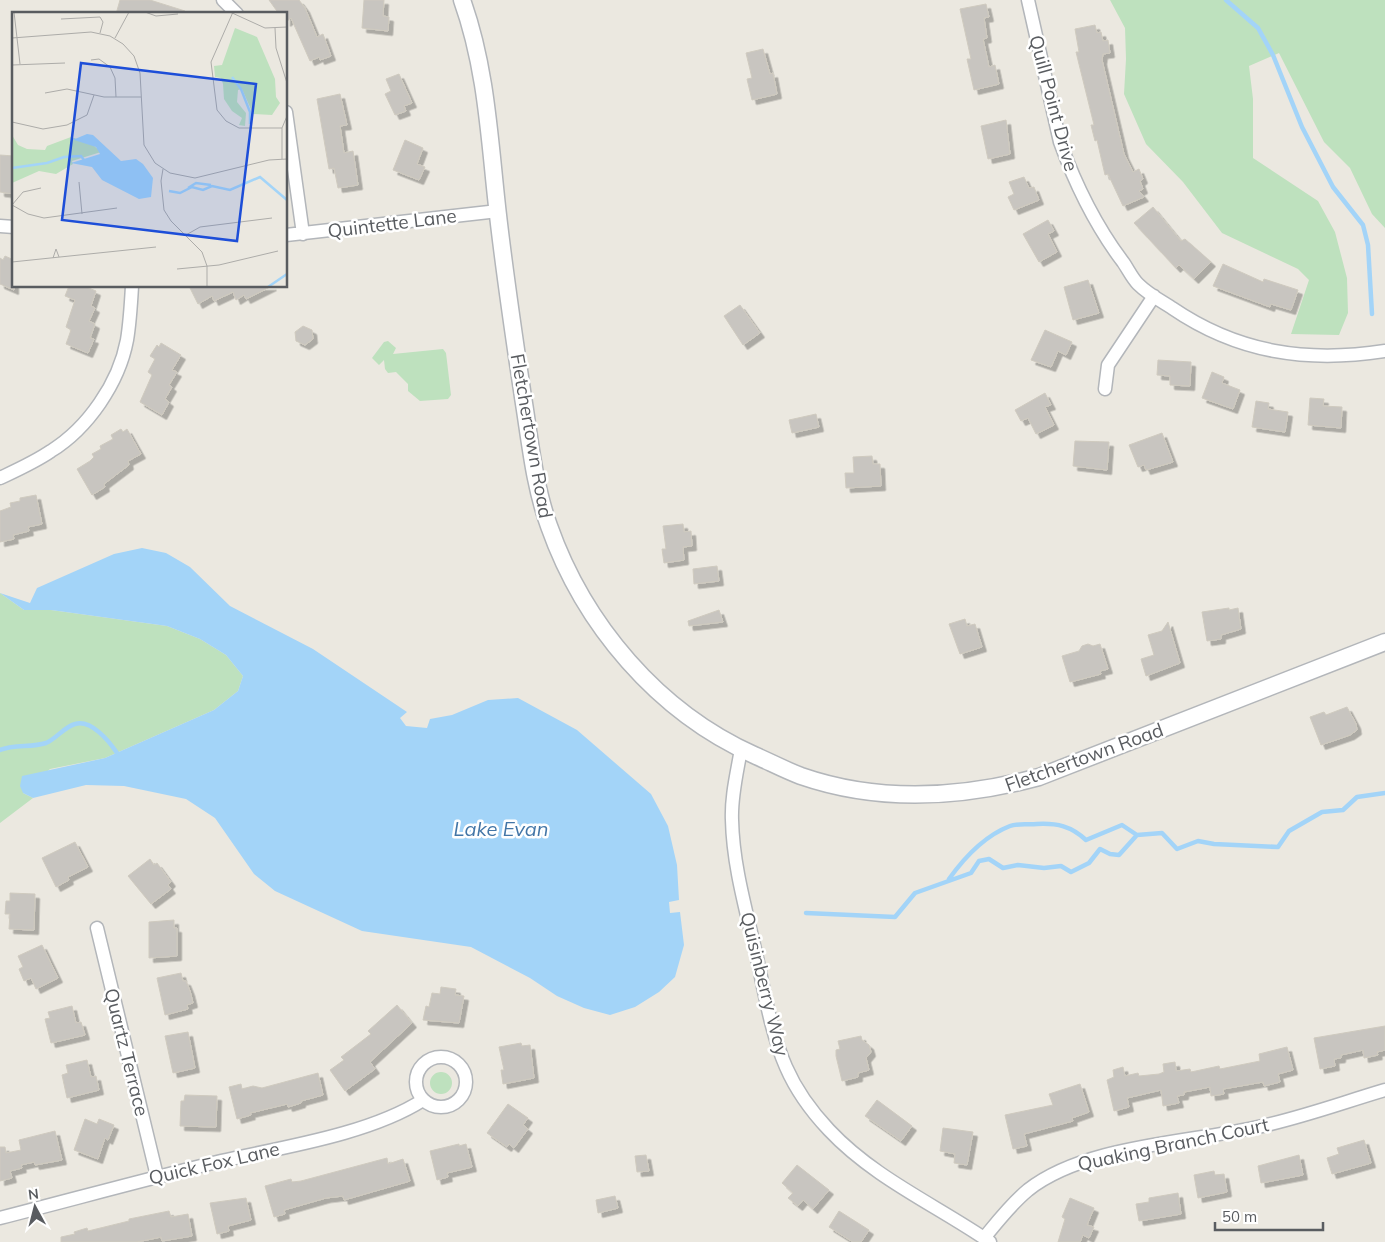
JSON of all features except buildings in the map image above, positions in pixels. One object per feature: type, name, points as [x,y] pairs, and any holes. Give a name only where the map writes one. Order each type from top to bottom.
[{"type":"street","points":[[223,0],[235,12]]},
{"type":"street","name":"Fletchertown Road","points":[[462,0],[477,47],[484,86],[510,313],[537,487],[548,525],[587,606],[619,650],[650,685],[699,725],[741,749],[800,776],[839,786],[875,793],[931,795],[1000,788],[1039,777],[1109,752],[1385,642]]},
{"type":"street","name":"Quill Point Drive","points":[[1028,0],[1060,142],[1076,186],[1103,236],[1138,284],[1209,330],[1250,347],[1295,355],[1324,356],[1358,355],[1385,351]]},
{"type":"street","points":[[288,127],[302,234]]},
{"type":"street","name":"Quintette Lane","points":[[288,236],[498,211]]},
{"type":"street","points":[[0,478],[53,450],[72,434],[98,405],[118,367],[127,341],[132,288]]},
{"type":"street","points":[[1104,389],[1108,365],[1154,296]]},
{"type":"street","name":"Quisinberry Way","points":[[741,749],[732,801],[733,842],[738,875],[775,1038],[786,1068],[814,1112],[830,1131],[852,1150],[898,1186],[987,1240]]},
{"type":"street","name":"Quartz Terrace","points":[[97,928],[157,1176]]},
{"type":"street","name":"Quaking Branch Court","points":[[987,1240],[1008,1208],[1028,1190],[1067,1168],[1115,1153],[1259,1127],[1385,1090]]},
{"type":"street","name":"Quick Fox Lane","points":[[0,1218],[157,1176],[366,1127],[405,1111],[423,1100]]},
{"type":"green space","points":[[1110,0],[1385,0],[1385,228],[1372,214],[1350,168],[1324,142],[1279,53],[1249,66],[1253,99],[1253,158],[1318,201],[1335,232],[1347,278],[1348,313],[1339,335],[1291,334],[1309,280],[1298,269],[1222,233],[1183,182],[1146,144],[1124,94],[1125,28]]},
{"type":"green space","points":[[388,341],[396,348],[393,354],[443,349],[446,353],[451,395],[448,399],[420,401],[408,391],[408,384],[396,372],[388,373],[385,369],[384,360],[379,365],[372,358],[384,342]]},
{"type":"green space","points":[[0,593],[24,610],[51,610],[167,626],[200,639],[226,655],[243,676],[238,691],[214,710],[105,758],[50,769],[23,793],[33,798],[0,823]]},
{"type":"green space","points":[[441,1072],[449,1075],[452,1083],[449,1091],[441,1094],[433,1091],[430,1083],[433,1075]]},
{"type":"water","name":"Lake Evan","points":[[142,548],[166,553],[190,567],[230,606],[313,649],[407,712],[400,718],[406,726],[427,728],[430,719],[452,715],[488,700],[518,698],[577,730],[651,794],[668,826],[677,865],[679,900],[669,902],[670,913],[680,912],[684,945],[675,977],[659,992],[635,1007],[610,1015],[584,1008],[557,996],[530,978],[471,947],[362,931],[275,891],[254,874],[215,818],[186,799],[124,786],[86,785],[33,798],[23,793],[20,786],[22,776],[105,758],[214,710],[238,691],[243,676],[226,655],[200,639],[167,626],[51,610],[24,610],[0,593],[30,603],[37,588],[114,554]]},
{"type":"waterway","points":[[1226,0],[1258,28],[1273,55],[1302,127],[1333,187],[1363,225],[1368,245],[1372,314]]},
{"type":"waterway","points":[[0,750],[46,743],[64,730],[81,723],[99,732],[117,753]]},
{"type":"waterway","points":[[806,913],[895,917],[915,893],[971,873],[979,861],[989,859],[1003,868],[1018,865],[1044,868],[1061,866],[1071,872],[1089,863],[1100,849],[1110,854],[1119,855],[1137,835],[1162,833],[1177,849],[1198,841],[1214,844],[1278,847],[1289,831],[1322,812],[1343,810],[1357,797],[1385,793]]},
{"type":"waterway","points":[[949,879],[961,863],[983,842],[1001,830],[1013,825],[1057,825],[1075,831],[1086,840],[1122,825],[1137,835]]}]
